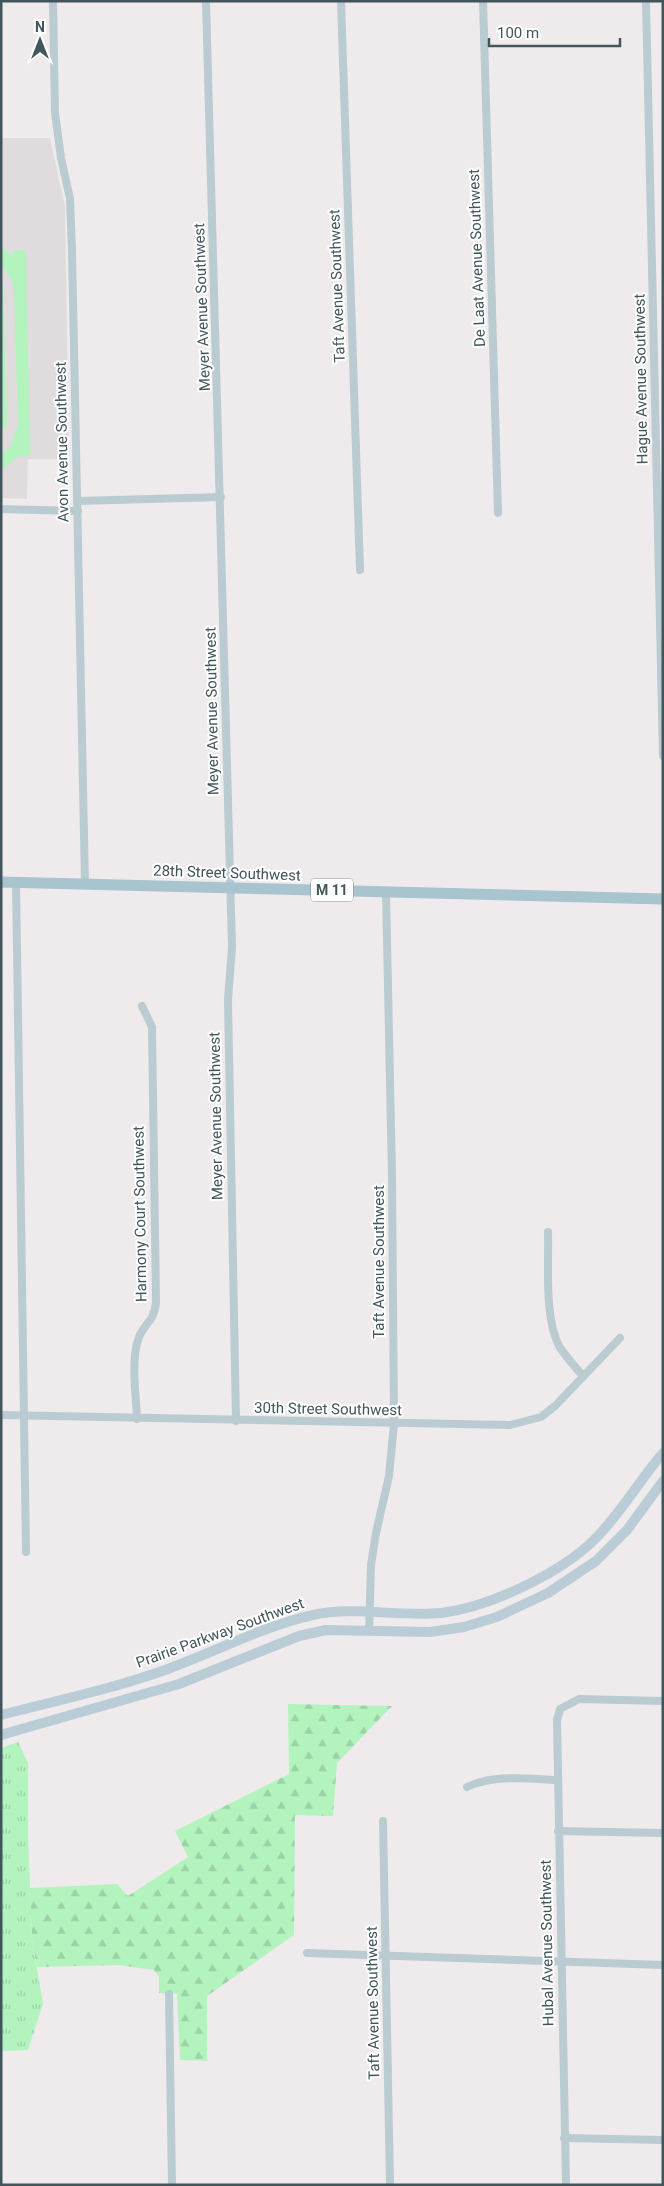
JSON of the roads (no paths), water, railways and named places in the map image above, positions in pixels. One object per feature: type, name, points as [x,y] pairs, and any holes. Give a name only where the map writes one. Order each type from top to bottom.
[{"type":"main road","name":"28th Street Southwest","points":[[1,882],[663,899]]},
{"type":"street","name":"Avon Avenue Southwest","points":[[53,1],[56,113],[61,158],[70,199],[85,884]]},
{"type":"street","name":"Meyer Avenue Southwest","points":[[206,1],[232,947],[228,1000],[236,1421]]},
{"type":"street","name":"Taft Avenue Southwest","points":[[341,1],[360,570]]},
{"type":"street","name":"De Laat Avenue Southwest","points":[[484,1],[498,514]]},
{"type":"street","name":"Hague Avenue Southwest","points":[[646,1],[663,756]]},
{"type":"street","points":[[78,501],[221,497]]},
{"type":"street","points":[[1,509],[78,511]]},
{"type":"street","points":[[16,882],[26,1552]]},
{"type":"street","name":"Taft Avenue Southwest","points":[[369,1631],[372,1565],[376,1533],[390,1476],[394,1424],[392,1176],[386,892]]},
{"type":"street","name":"Harmony Court Southwest","points":[[137,1419],[136,1350],[140,1335],[155,1314],[156,1302],[152,1027],[142,1006]]},
{"type":"street","points":[[548,1232],[550,1312],[554,1331],[566,1357],[583,1376]]},
{"type":"street","name":"30th Street Southwest","points":[[1,1415],[486,1426],[523,1422],[540,1416],[555,1406],[620,1338]]},
{"type":"street","name":"Prairie Parkway Southwest","points":[[1,1716],[160,1672],[281,1624],[314,1615],[417,1614],[461,1609],[509,1594],[550,1571],[594,1540],[614,1518],[663,1453]]},
{"type":"street","name":"Prairie Parkway Southwest","points":[[1,1735],[178,1684],[299,1636],[326,1630],[430,1632],[464,1627],[518,1608],[578,1574],[612,1547],[628,1530],[663,1481]]},
{"type":"street","points":[[550,1571],[560,1585]]},
{"type":"street","name":"Hubal Avenue Southwest","points":[[566,2185],[557,1720],[560,1709],[566,1704],[580,1699],[663,1701]]},
{"type":"street","points":[[467,1787],[478,1782],[491,1780],[557,1780]]},
{"type":"street","name":"Taft Avenue Southwest","points":[[383,1821],[390,2185]]},
{"type":"street","points":[[558,1831],[663,1834]]},
{"type":"street","points":[[307,1953],[663,1964]]},
{"type":"street","points":[[169,1994],[172,2185]]},
{"type":"street","points":[[564,2138],[663,2140]]}]
